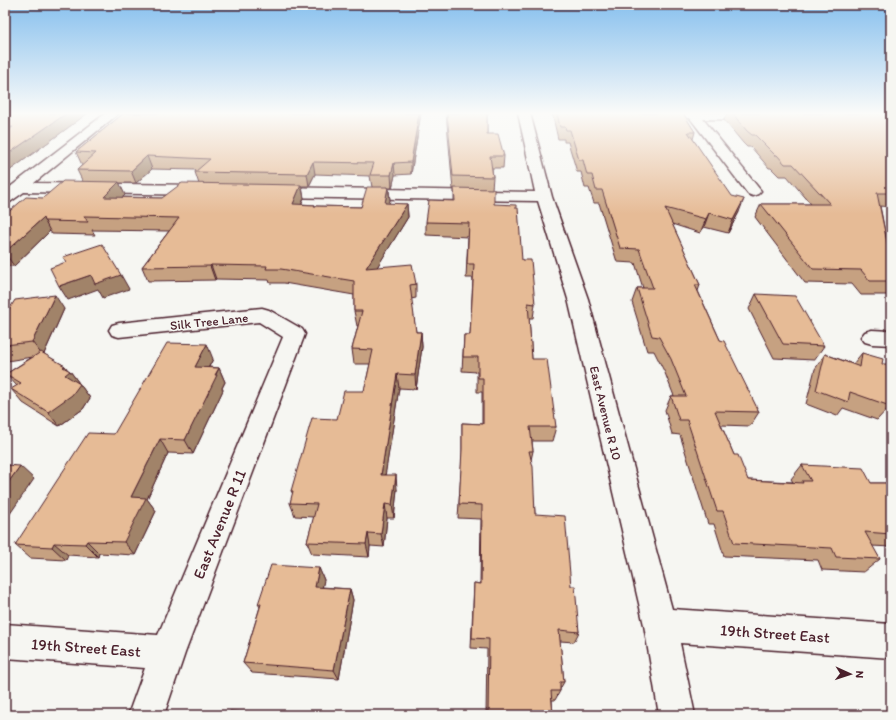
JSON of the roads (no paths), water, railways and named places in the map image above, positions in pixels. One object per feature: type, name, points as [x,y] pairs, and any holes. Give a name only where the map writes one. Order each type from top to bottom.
[{"type":"street","points":[[5,199],[71,147]]},
{"type":"street","name":"East Avenue R 10","points":[[532,147],[544,197],[578,299],[660,625],[677,715]]},
{"type":"street","points":[[719,147],[753,190]]},
{"type":"street","points":[[21,187],[219,191]]},
{"type":"street","points":[[259,191],[544,197]]},
{"type":"street","name":"Silk Tree Lane","points":[[119,330],[262,315],[295,334]]},
{"type":"street","name":"East Avenue R 11","points":[[146,715],[168,653],[295,334]]},
{"type":"street","name":"19th Street East","points":[[660,625],[891,641]]},
{"type":"street","name":"19th Street East","points":[[5,641],[168,653]]}]
